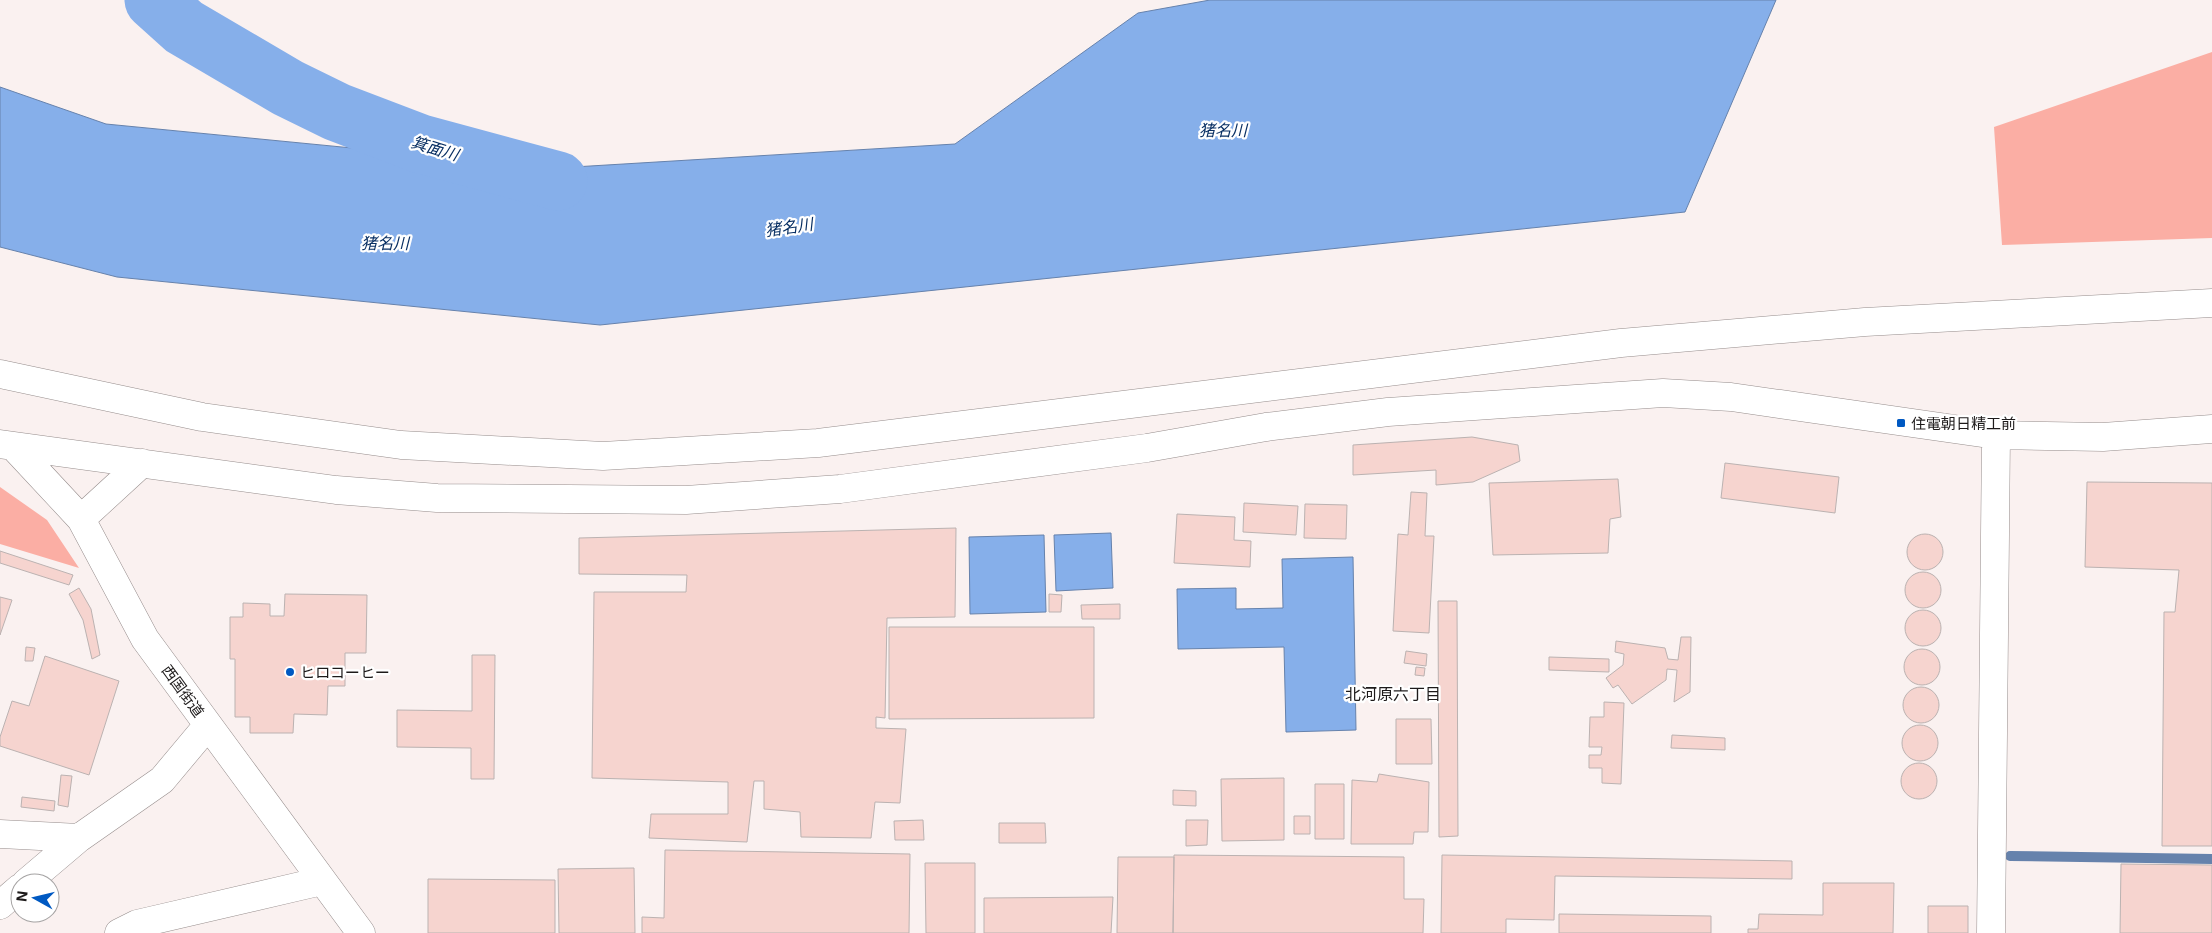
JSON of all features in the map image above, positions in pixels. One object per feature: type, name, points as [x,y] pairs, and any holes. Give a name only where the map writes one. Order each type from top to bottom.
[{"type":"street","points":[[0,374],[202,418],[401,445],[603,456],[818,443],[1622,343],[1865,322],[2212,303]]},
{"type":"street","points":[[7,445],[336,490],[437,498],[686,500],[840,489],[1147,448],[1266,427],[1388,412],[1663,393],[1731,397],[1996,435],[2103,437],[2212,429]]},
{"type":"street","points":[[1991,933],[1996,435]]},
{"type":"street","name":"西国街道","points":[[7,445],[81,519],[145,639],[361,933]]},
{"type":"street","points":[[81,519],[142,464]]},
{"type":"street","points":[[38,873],[79,838],[162,780],[208,725]]},
{"type":"street","points":[[0,834],[79,838]]},
{"type":"street","points":[[119,933],[137,924],[322,881]]},
{"type":"street","points":[[0,905],[10,896]]},
{"type":"shaded area","points":[[2212,52],[2212,238],[2002,245],[1994,127]]},
{"type":"shaded area","points":[[0,487],[47,520],[79,568],[0,544]]},
{"type":"water","name":"猪名川","points":[[1210,0],[1776,0],[1685,212],[600,325],[117,277],[0,247],[0,87],[106,124],[557,168],[955,144],[1138,13]]},
{"type":"water","points":[[1111,533],[1113,588],[1056,591],[1054,535]]},
{"type":"water","points":[[1044,535],[1046,612],[970,614],[969,537]]},
{"type":"water","points":[[1353,557],[1356,730],[1286,732],[1284,647],[1178,649],[1177,589],[1236,588],[1236,609],[1283,608],[1282,559]]},
{"type":"building","points":[[1472,437],[1518,445],[1520,461],[1473,482],[1436,485],[1436,470],[1353,475],[1353,445]]},
{"type":"building","points":[[1725,463],[1839,477],[1835,513],[1721,498]]},
{"type":"building","points":[[1618,479],[1621,517],[1610,519],[1608,553],[1493,555],[1489,483]]},
{"type":"building","points":[[2087,482],[2212,483],[2212,846],[2162,846],[2164,612],[2175,612],[2179,570],[2085,567]]},
{"type":"building","points":[[1411,492],[1427,493],[1425,536],[1434,536],[1429,633],[1393,631],[1398,534],[1408,535]]},
{"type":"building","points":[[1244,503],[1298,506],[1296,535],[1243,532]]},
{"type":"building","points":[[1305,504],[1347,505],[1346,539],[1304,538]]},
{"type":"building","points":[[1177,514],[1235,517],[1234,540],[1251,541],[1250,567],[1174,563]]},
{"type":"building","points":[[956,528],[955,617],[887,618],[885,718],[876,717],[876,728],[906,729],[900,803],[875,802],[871,838],[801,837],[800,812],[764,809],[764,781],[754,781],[747,842],[649,838],[651,814],[728,814],[728,782],[592,778],[594,592],[686,592],[687,575],[579,574],[579,538]]},
{"type":"building","points":[[1925,534],[1938,539],[1943,552],[1938,565],[1925,570],[1912,565],[1907,552],[1912,539]]},
{"type":"building","points":[[0,551],[73,575],[69,585],[0,563]]},
{"type":"building","points":[[1923,572],[1936,577],[1941,590],[1936,603],[1923,608],[1910,603],[1905,590],[1910,577]]},
{"type":"building","points":[[79,588],[91,609],[100,655],[92,659],[83,620],[69,594]]},
{"type":"building","name":"ヒロコーヒー","points":[[285,594],[367,595],[366,653],[345,653],[345,686],[328,686],[327,715],[294,714],[293,733],[250,733],[250,717],[235,717],[235,659],[230,659],[230,617],[243,617],[243,603],[270,604],[270,616],[284,616]]},
{"type":"building","points":[[1049,594],[1062,595],[1061,612],[1049,612]]},
{"type":"building","points":[[0,597],[12,600],[0,635]]},
{"type":"building","points":[[1438,601],[1457,601],[1458,836],[1439,837]]},
{"type":"building","points":[[1120,604],[1120,619],[1082,619],[1081,605]]},
{"type":"building","points":[[1923,610],[1936,615],[1941,628],[1936,641],[1923,646],[1910,641],[1905,628],[1910,615]]},
{"type":"building","points":[[889,627],[1094,627],[1094,718],[889,719]]},
{"type":"building","points":[[1681,637],[1691,637],[1690,692],[1674,702],[1677,670],[1667,669],[1666,680],[1632,704],[1618,685],[1613,688],[1606,678],[1623,665],[1624,654],[1615,652],[1616,641],[1665,648],[1668,659],[1678,660]]},
{"type":"building","points":[[26,647],[35,648],[33,661],[25,661]]},
{"type":"building","points":[[1922,649],[1935,654],[1940,667],[1935,680],[1922,685],[1909,680],[1904,667],[1909,654]]},
{"type":"building","points":[[1406,651],[1427,654],[1426,666],[1404,663]]},
{"type":"building","points":[[472,655],[495,655],[494,779],[471,779],[471,748],[397,747],[397,710],[472,711]]},
{"type":"building","points":[[45,656],[119,681],[89,775],[0,746],[0,737],[12,701],[29,706]]},
{"type":"building","points":[[1549,657],[1609,659],[1609,672],[1549,670]]},
{"type":"building","points":[[1416,667],[1425,668],[1424,676],[1415,675]]},
{"type":"building","points":[[1921,687],[1934,692],[1939,705],[1934,718],[1921,723],[1908,718],[1903,705],[1908,692]]},
{"type":"building","points":[[1604,702],[1624,703],[1621,784],[1602,783],[1602,768],[1589,768],[1589,755],[1601,755],[1602,747],[1589,747],[1590,717],[1604,717]]},
{"type":"building","points":[[1396,719],[1431,719],[1432,764],[1396,764]]},
{"type":"building","points":[[1920,725],[1933,730],[1938,743],[1933,756],[1920,761],[1907,756],[1902,743],[1907,730]]},
{"type":"building","points":[[1672,735],[1725,738],[1725,750],[1671,748]]},
{"type":"building","points":[[1919,763],[1932,768],[1937,781],[1932,794],[1919,799],[1906,794],[1901,781],[1906,768]]},
{"type":"building","points":[[1379,774],[1429,782],[1428,832],[1414,832],[1413,844],[1351,844],[1352,780],[1377,782]]},
{"type":"building","points":[[61,775],[72,776],[68,807],[58,805]]},
{"type":"building","points":[[1284,778],[1284,840],[1222,841],[1221,779]]},
{"type":"building","points":[[1315,784],[1344,784],[1344,839],[1315,839]]},
{"type":"building","points":[[1173,790],[1196,791],[1196,806],[1173,805]]},
{"type":"building","points":[[22,797],[55,801],[54,811],[21,807]]},
{"type":"building","points":[[1294,816],[1310,816],[1310,834],[1294,834]]},
{"type":"building","points":[[923,820],[924,840],[895,840],[894,821]]},
{"type":"building","points":[[1186,820],[1208,820],[1207,845],[1186,846]]},
{"type":"building","points":[[999,823],[1045,823],[1046,843],[999,843]]},
{"type":"building","points":[[665,850],[910,854],[909,933],[642,933],[642,917],[664,918]]},
{"type":"building","points":[[1174,855],[1404,857],[1404,899],[1424,899],[1423,933],[1173,933]]},
{"type":"building","points":[[1442,855],[1792,861],[1792,879],[1555,876],[1554,920],[1506,919],[1506,933],[1441,933]]},
{"type":"building","points":[[1118,857],[1174,857],[1173,933],[1117,933]]},
{"type":"building","points":[[925,863],[975,863],[975,933],[926,933]]},
{"type":"building","points":[[2121,864],[2212,865],[2212,933],[2120,933]]},
{"type":"building","points":[[634,868],[635,933],[559,933],[558,869]]},
{"type":"building","points":[[428,879],[555,880],[555,933],[428,933]]},
{"type":"building","points":[[1823,883],[1894,883],[1893,933],[1748,933],[1748,929],[1758,929],[1759,914],[1823,915]]},
{"type":"building","points":[[1113,897],[1111,933],[984,933],[984,898]]},
{"type":"building","points":[[1928,906],[1968,906],[1968,933],[1928,933]]},
{"type":"building","points":[[1559,914],[1711,916],[1711,933],[1559,933]]},
{"type":"waterway","name":"箕面川","points":[[154,0],[184,27],[288,88],[337,112],[421,144],[558,181]]},
{"type":"waterway","points":[[2010,856],[2212,859]]},
{"type":"place","name":"住電朝日精工前","points":[[1901,423]]},
{"type":"place","name":"ヒロコーヒー","points":[[290,672]]},
{"type":"district","name":"北河原六丁目","points":[[1393,694]]}]
